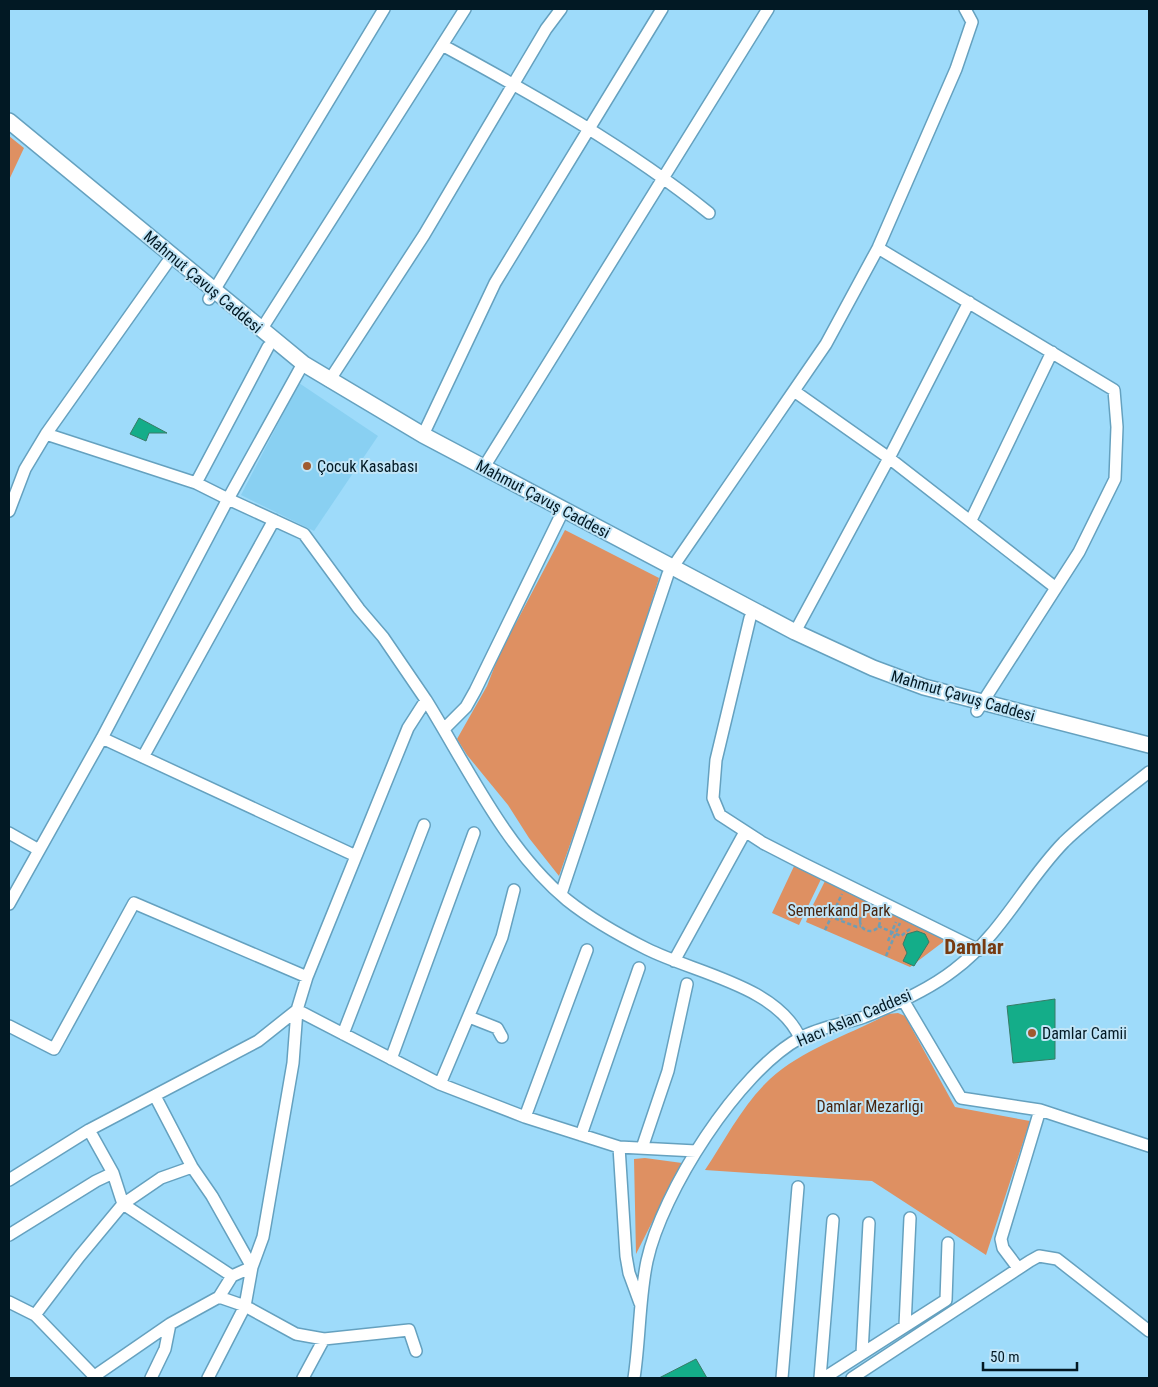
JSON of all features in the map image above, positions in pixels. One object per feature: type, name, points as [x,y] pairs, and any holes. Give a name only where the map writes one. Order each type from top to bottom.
[{"type":"main road","name":"Mahmut Çavuş Caddesi","points":[[9,121],[212,295],[329,380],[423,435],[670,571],[795,632],[899,678],[979,707],[1149,745]]},
{"type":"main road","points":[[9,133],[167,263],[212,295],[268,346],[300,369],[387,423],[560,517],[670,571],[784,637],[854,670],[907,692],[979,707],[1149,754]]},
{"type":"street","points":[[212,295],[384,9]]},
{"type":"street","points":[[261,330],[465,9]]},
{"type":"street","points":[[329,380],[424,235],[513,83],[561,9]]},
{"type":"street","points":[[423,435],[495,283],[662,9]]},
{"type":"street","points":[[484,467],[768,9]]},
{"type":"street","points":[[561,894],[670,571],[826,344],[878,248],[956,69],[972,22],[965,9]]},
{"type":"street","points":[[442,45],[513,83],[663,176],[709,213]]},
{"type":"street","points":[[878,248],[1114,390],[1117,427],[1115,479],[1079,552],[979,707]]},
{"type":"street","points":[[9,511],[25,469],[46,434],[167,263]]},
{"type":"street","points":[[795,632],[889,458],[969,302]]},
{"type":"street","points":[[196,483],[268,346]]},
{"type":"street","points":[[970,520],[1052,352]]},
{"type":"street","points":[[9,904],[102,738],[228,498],[300,369]]},
{"type":"street","points":[[794,391],[889,458],[1056,588]]},
{"type":"street","points":[[46,434],[196,483],[304,534],[359,609],[383,638],[426,700],[444,729],[463,766],[498,820],[532,864],[561,894],[607,929],[674,961],[752,992],[777,1007],[794,1024],[800,1038]]},
{"type":"street","points":[[444,729],[466,707],[475,691],[560,517]]},
{"type":"street","points":[[143,757],[274,520]]},
{"type":"street","points":[[750,618],[716,760],[713,798],[720,815],[745,832],[846,886],[900,918],[925,925],[979,950]]},
{"type":"street","points":[[208,1378],[245,1306],[252,1267],[262,1237],[293,1063],[297,1010],[307,977],[408,728],[426,700]]},
{"type":"street","points":[[102,738],[356,856]]},
{"type":"street","name":"Hacı Aslan Caddesi","points":[[634,1378],[640,1342],[640,1305],[647,1260],[661,1216],[696,1151],[724,1110],[762,1067],[800,1038],[865,1016],[903,1000],[953,971],[979,950],[990,938],[1064,843],[1149,772]]},
{"type":"street","points":[[343,1034],[424,825]]},
{"type":"street","points":[[674,961],[745,832]]},
{"type":"street","points":[[9,833],[38,850]]},
{"type":"street","points":[[391,1059],[474,833]]},
{"type":"street","points":[[440,1084],[502,937],[514,890]]},
{"type":"street","points":[[9,1026],[54,1049],[134,903],[307,977]]},
{"type":"street","points":[[525,1117],[587,950]]},
{"type":"street","points":[[581,1134],[639,968]]},
{"type":"street","points":[[642,1148],[668,1071],[687,984]]},
{"type":"street","points":[[903,1000],[961,1098],[1040,1110],[1149,1146]]},
{"type":"street","points":[[297,1010],[440,1084],[525,1117],[618,1147],[696,1151]]},
{"type":"street","points":[[9,1180],[89,1130],[258,1041],[297,1010]]},
{"type":"street","points":[[469,1017],[497,1028],[502,1036]]},
{"type":"street","points":[[155,1096],[192,1167],[212,1196],[252,1267]]},
{"type":"street","points":[[1018,1268],[1002,1248],[1001,1239],[1040,1110]]},
{"type":"street","points":[[89,1130],[113,1173],[123,1204],[232,1276]]},
{"type":"street","points":[[618,1147],[626,1256],[629,1273],[640,1305]]},
{"type":"street","points":[[35,1315],[78,1257],[123,1204],[161,1178],[192,1167]]},
{"type":"street","points":[[9,1235],[96,1181],[113,1173]]},
{"type":"street","points":[[782,1378],[798,1187]]},
{"type":"street","points":[[905,1326],[910,1218]]},
{"type":"street","points":[[820,1378],[832,1220]]},
{"type":"street","points":[[862,1353],[869,1223]]},
{"type":"street","points":[[824,1378],[946,1300],[948,1243]]},
{"type":"street","points":[[852,1378],[1039,1256],[1057,1259],[1149,1331]]},
{"type":"street","points":[[9,1302],[35,1315],[96,1377],[170,1324],[219,1297],[232,1276],[252,1267]]},
{"type":"street","points":[[219,1297],[245,1306],[296,1334],[324,1339],[409,1330],[416,1351]]},
{"type":"street","points":[[151,1378],[165,1349],[170,1324]]},
{"type":"street","points":[[303,1378],[324,1339]]},
{"type":"path","points":[[825,930],[846,886]]},
{"type":"path","points":[[841,920],[847,906]]},
{"type":"path","points":[[811,908],[870,931],[878,926],[880,920],[877,914],[869,911],[861,917],[861,926]]},
{"type":"path","points":[[888,941],[900,918]]},
{"type":"path","points":[[886,956],[896,934],[900,918]]},
{"type":"path","points":[[878,926],[901,936],[906,931],[914,928],[922,930],[925,925]]},
{"type":"shaded area","name":"Çocuk Kasabası","points":[[299,383],[378,436],[314,531],[241,495]]},
{"type":"green space","points":[[9,136],[24,148],[9,180]]},
{"type":"green space","points":[[565,530],[659,578],[621,699],[559,876],[529,838],[508,805],[467,755],[457,739],[487,686],[499,655]]},
{"type":"green space","points":[[796,862],[823,875],[799,925],[772,913]]},
{"type":"green space","name":"Semerkand Park","points":[[827,877],[943,934],[943,942],[910,967],[806,922]]},
{"type":"green space","name":"Damlar Mezarlığı","points":[[898,1013],[905,1016],[955,1107],[1030,1121],[986,1255],[872,1181],[705,1170],[751,1100],[783,1068],[827,1043],[888,1014]]},
{"type":"green space","points":[[645,1158],[682,1163],[636,1254],[634,1159]]},
{"type":"building","points":[[139,418],[167,433],[149,433],[146,441],[130,434]]},
{"type":"building","points":[[917,931],[925,934],[929,942],[914,966],[903,961],[907,953],[903,944],[907,934]]},
{"type":"building","name":"Damlar Camii","points":[[1055,999],[1055,1059],[1013,1063],[1007,1006]]},
{"type":"building","points":[[696,1359],[707,1378],[659,1378]]},
{"type":"place","name":"Çocuk Kasabası","points":[[307,466]]},
{"type":"place","name":"Damlar Camii","points":[[1032,1033]]},
{"type":"district","name":"Damlar","points":[[974,947]]}]
